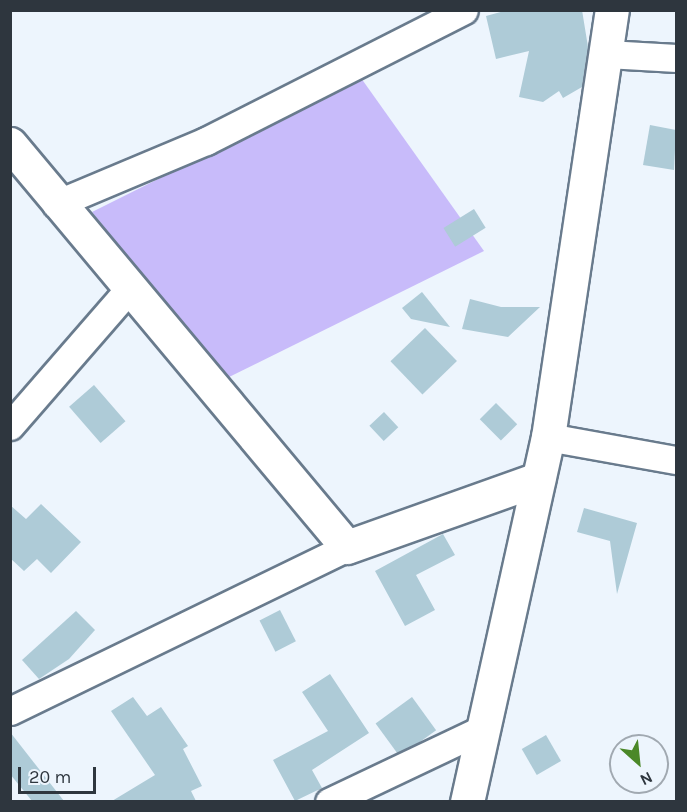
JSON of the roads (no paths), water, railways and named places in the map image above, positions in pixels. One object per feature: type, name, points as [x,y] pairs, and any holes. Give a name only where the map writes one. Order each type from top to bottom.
[{"type":"street","points":[[467,801],[548,437],[612,10]]},
{"type":"street","points":[[56,204],[206,141],[450,14]]},
{"type":"street","points":[[607,54],[676,58]]},
{"type":"street","points":[[10,144],[56,204],[130,287],[347,547]]},
{"type":"street","points":[[10,426],[130,287]]},
{"type":"street","points":[[548,437],[676,460]]},
{"type":"street","points":[[10,711],[347,547],[538,479]]},
{"type":"street","points":[[329,801],[485,728]]}]
